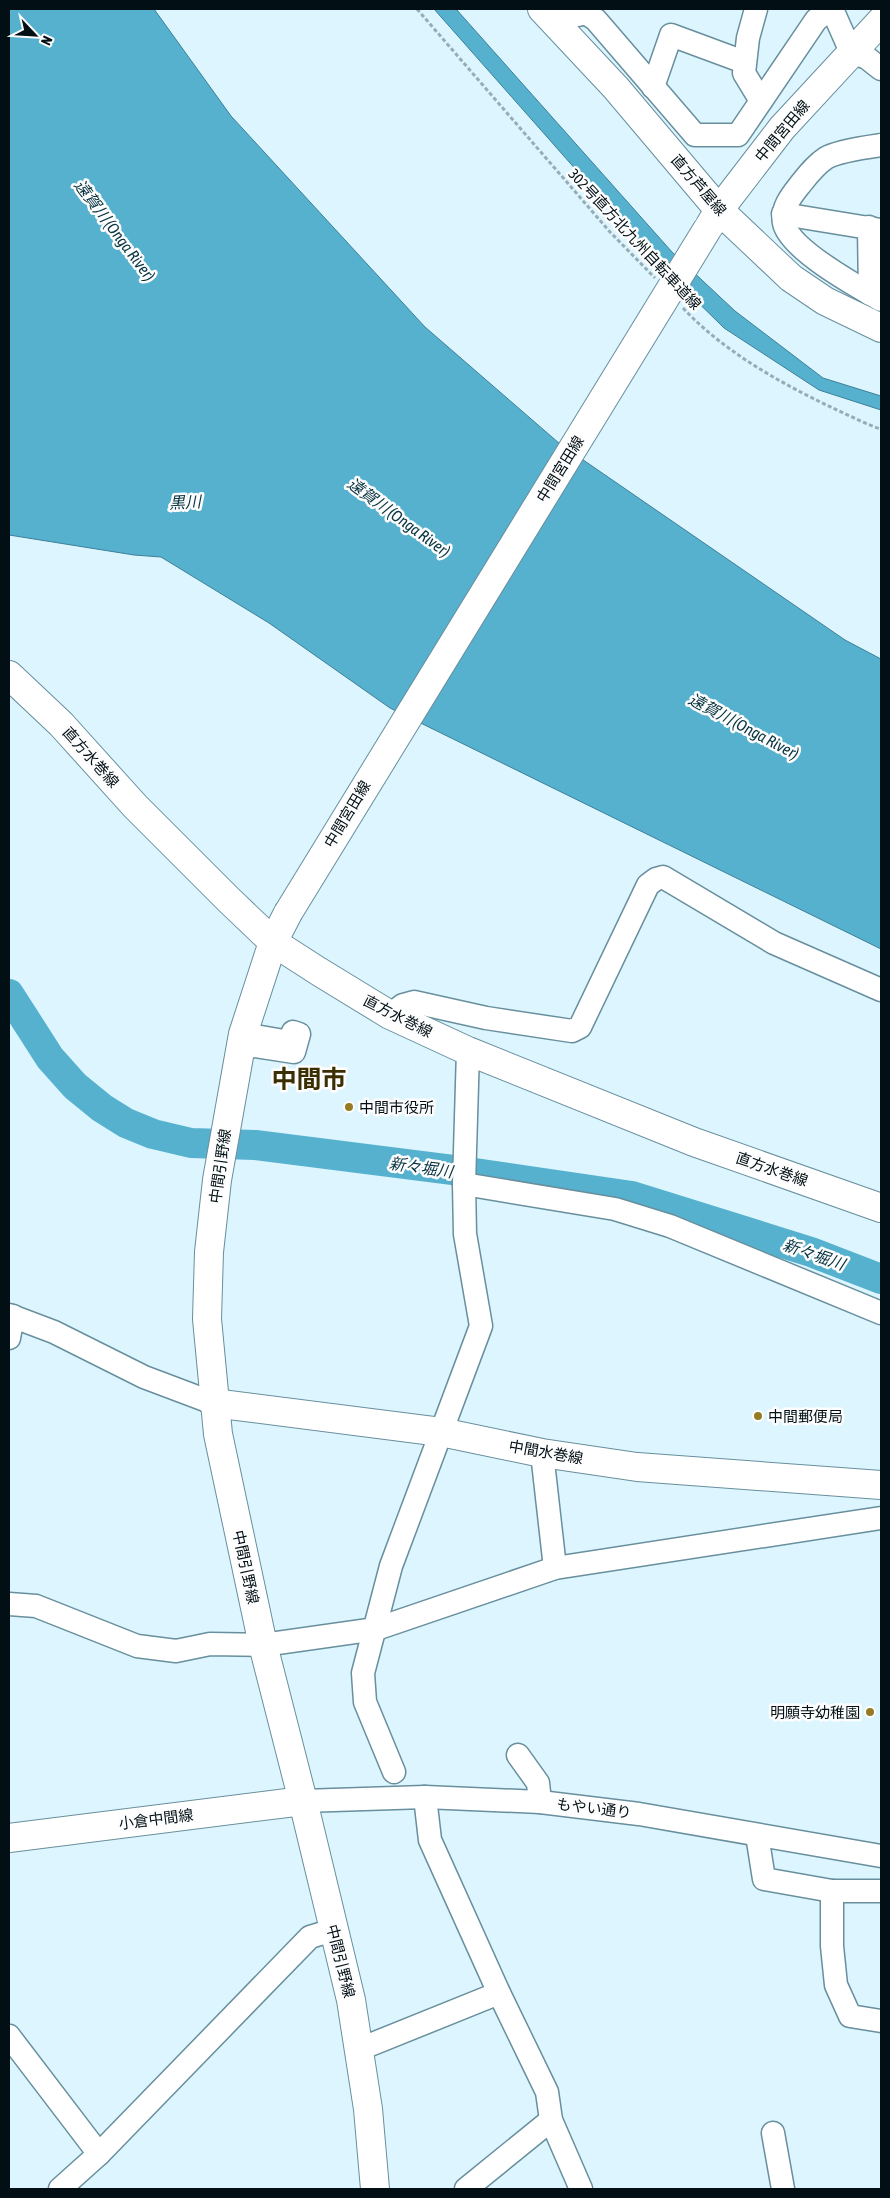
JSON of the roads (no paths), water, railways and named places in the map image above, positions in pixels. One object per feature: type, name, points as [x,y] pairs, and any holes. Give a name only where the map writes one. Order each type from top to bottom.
[{"type":"main road","name":"直方芦屋線","points":[[550,17],[616,88],[714,219],[791,278],[825,301],[881,328]]},
{"type":"main road","name":"中間宮田線","points":[[273,942],[288,913],[714,219],[782,128],[881,21]]},
{"type":"main road","name":"直方水巻線","points":[[9,675],[61,724],[135,806],[273,942],[390,1015],[468,1051],[694,1142],[881,1208]]},
{"type":"main road","name":"中間引野線","points":[[273,942],[242,1039],[217,1180],[208,1252],[207,1319],[213,1403],[263,1645],[351,2000],[368,2109],[375,2189]]},
{"type":"main road","name":"中間水巻線","points":[[213,1403],[441,1432],[542,1453],[637,1467],[881,1485]]},
{"type":"main road","name":"小倉中間線","points":[[9,1838],[303,1801]]},
{"type":"street","points":[[756,9],[744,62],[744,73],[761,101]]},
{"type":"street","points":[[550,17],[569,17],[586,13],[596,20],[695,135],[738,135],[816,20],[831,9],[851,52],[866,58],[881,69]]},
{"type":"street","points":[[653,86],[671,35],[744,62]]},
{"type":"street","points":[[783,214],[875,228],[876,297],[845,281],[795,242],[784,224],[783,214],[790,197],[812,170],[827,157],[881,145]]},
{"type":"street","points":[[390,1015],[403,1006],[414,1002],[486,1018],[572,1031],[580,1027],[648,885],[656,878],[662,877],[774,943],[881,990]]},
{"type":"street","points":[[394,1772],[364,1702],[363,1673],[391,1566],[481,1326],[465,1234],[464,1184],[468,1051]]},
{"type":"street","points":[[464,1184],[616,1209],[661,1223],[881,1314]]},
{"type":"street","points":[[10,1323],[54,1332],[144,1377],[213,1403]]},
{"type":"street","points":[[542,1453],[555,1568]]},
{"type":"street","points":[[9,1604],[36,1606],[137,1646],[176,1651],[210,1644],[263,1645],[376,1628],[555,1568],[881,1518]]},
{"type":"street","points":[[518,1755],[538,1783],[540,1802]]},
{"type":"street","points":[[425,1797],[430,1840],[498,1993],[547,2092],[551,2120],[581,2189]]},
{"type":"street","name":"もやい通り","points":[[303,1801],[425,1797],[540,1802],[639,1814],[881,1856]]},
{"type":"street","points":[[757,1835],[764,1879],[832,1891],[881,1891]]},
{"type":"street","points":[[832,1891],[832,1946],[836,1985],[850,2016],[881,2021]]},
{"type":"street","points":[[60,2189],[99,2154],[310,1937],[333,1930]]},
{"type":"street","points":[[360,2049],[498,1993]]},
{"type":"street","points":[[9,2036],[99,2154]]},
{"type":"street","points":[[466,2189],[551,2120]]},
{"type":"street","points":[[773,2133],[783,2189]]},
{"type":"water","points":[[9,9],[154,9],[231,116],[425,327],[560,444],[845,640],[881,659],[881,949],[390,708],[269,623],[161,557],[134,555],[9,535]]},
{"type":"water","points":[[434,9],[456,9],[672,252],[735,311],[823,378],[881,396],[881,410],[819,390],[724,328],[661,266]]},
{"type":"waterway","name":"新々堀川","points":[[9,994],[50,1058],[75,1086],[102,1108],[126,1123],[153,1134],[191,1143],[255,1145],[453,1170],[632,1196],[811,1252],[881,1279]]},
{"type":"place","name":"中間市役所","points":[[349,1107]]},
{"type":"place","name":"中間郵便局","points":[[758,1416]]},
{"type":"place","name":"明願寺幼稚園","points":[[870,1712]]},
{"type":"district","name":"中間市","points":[[309,1079]]},
{"type":"water label","name":"遠賀川 (Onga River)","points":[[115,230]]},
{"type":"water label","name":"黒川","points":[[185,502]]},
{"type":"water label","name":"遠賀川 (Onga River)","points":[[399,517]]},
{"type":"water label","name":"遠賀川 (Onga River)","points":[[744,726]]}]
